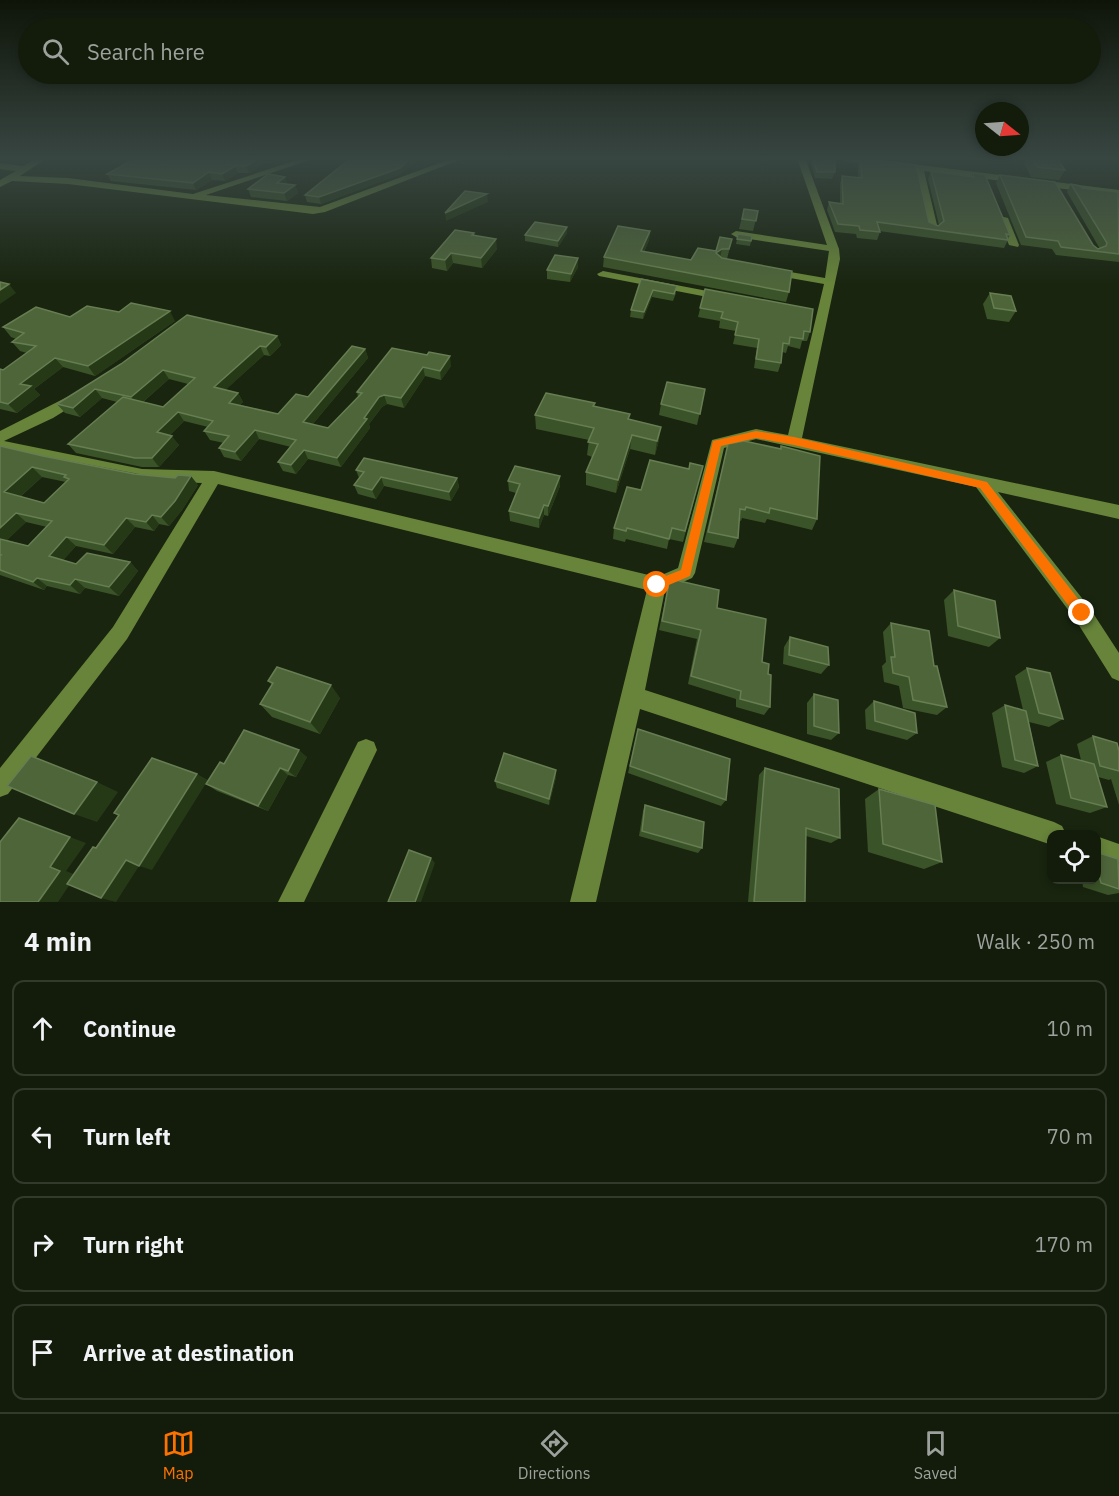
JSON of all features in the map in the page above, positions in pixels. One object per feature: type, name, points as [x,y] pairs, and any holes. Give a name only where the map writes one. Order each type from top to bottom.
[{"type":"street","points":[[219,200],[322,210],[348,200]]},
{"type":"street","points":[[794,441],[818,314],[835,259],[834,249],[816,200]]},
{"type":"street","points":[[929,200],[933,229]]},
{"type":"street","points":[[998,206],[1014,245]]},
{"type":"street","points":[[736,234],[834,249]]},
{"type":"street","points":[[764,271],[829,282]]},
{"type":"street","points":[[603,274],[731,298]]},
{"type":"street","points":[[0,437],[48,414],[87,390]]},
{"type":"street","points":[[0,446],[142,475],[214,477],[657,585],[686,573],[717,444],[756,434],[983,485],[1119,512]]},
{"type":"street","points":[[0,786],[120,633],[214,477]]},
{"type":"street","points":[[983,485],[1082,613],[1119,671]]},
{"type":"street","points":[[583,902],[633,696],[657,585]]},
{"type":"street","points":[[633,696],[1047,832]]},
{"type":"street","points":[[291,902],[366,750]]},
{"type":"street","points":[[1101,851],[1119,856]]},
{"type":"building","points":[[457,200],[474,200],[445,213]]},
{"type":"building","points":[[843,200],[924,200],[929,222],[938,226],[944,221],[939,200],[995,200],[1010,235],[1006,234],[1008,240],[877,222],[880,232],[860,230],[859,226],[838,224],[829,202],[843,204]]},
{"type":"building","points":[[1011,200],[1066,200],[1093,245],[1098,249],[1106,246],[1107,243],[1081,200],[1118,200],[1119,254],[1061,247],[1058,241],[1026,237]]},
{"type":"building","points":[[744,209],[758,211],[756,221],[742,219]]},
{"type":"building","points":[[535,222],[567,227],[558,241],[525,235]]},
{"type":"building","points":[[618,226],[650,231],[641,251],[691,260],[698,248],[716,251],[720,237],[732,239],[729,249],[722,249],[716,253],[722,258],[792,271],[789,292],[604,257]]},
{"type":"building","points":[[455,230],[496,239],[481,258],[451,253],[445,260],[431,258]]},
{"type":"building","points":[[738,234],[752,236],[751,241],[737,239]]},
{"type":"building","points":[[555,255],[578,258],[571,274],[547,270]]},
{"type":"building","points":[[641,279],[677,286],[674,294],[653,290],[644,312],[631,310]]},
{"type":"building","points":[[0,282],[9,284],[0,290]]},
{"type":"building","points":[[705,289],[813,309],[810,332],[804,331],[803,339],[790,337],[789,344],[783,343],[781,363],[756,359],[759,339],[735,335],[738,322],[721,318],[723,312],[700,308]]},
{"type":"building","points":[[990,293],[1011,296],[1016,311],[994,308]]},
{"type":"building","points":[[131,303],[170,311],[88,366],[55,358],[20,384],[31,386],[8,404],[0,402],[0,369],[3,370],[36,346],[12,342],[24,333],[3,327],[36,307],[70,317],[87,306],[119,312]]},
{"type":"building","points":[[187,315],[277,336],[266,347],[260,346],[214,387],[238,393],[229,403],[278,414],[296,394],[308,397],[352,346],[365,349],[303,422],[328,428],[362,393],[357,392],[392,348],[427,355],[429,352],[450,356],[440,371],[423,367],[401,398],[384,395],[379,397],[364,418],[367,419],[337,458],[304,450],[291,465],[278,462],[296,440],[255,430],[235,452],[219,448],[229,436],[204,431],[213,421],[178,412],[157,432],[172,436],[152,458],[135,458],[68,444],[123,397],[163,407],[195,378],[163,370],[131,397],[95,389],[73,408],[57,404],[121,364]]},
{"type":"building","points":[[667,382],[705,389],[700,414],[661,404]]},
{"type":"building","points":[[546,393],[595,403],[593,406],[630,414],[628,419],[661,427],[657,441],[632,435],[618,480],[586,472],[598,444],[588,442],[594,428],[535,415]]},
{"type":"building","points":[[744,441],[781,449],[781,446],[820,456],[817,519],[770,508],[769,513],[746,507],[745,510],[740,509],[738,538],[708,532],[728,444]]},
{"type":"building","points":[[0,446],[134,474],[175,478],[178,475],[191,476],[175,501],[161,517],[152,515],[146,522],[126,518],[104,545],[66,537],[49,556],[76,564],[87,553],[130,562],[109,587],[75,579],[70,585],[37,578],[33,582],[0,570],[0,539],[28,546],[52,521],[16,513],[0,528]],"holes":[[[32,467],[66,475],[64,477],[69,479],[44,503],[4,492]]]},
{"type":"building","points":[[364,458],[457,478],[449,492],[381,477],[372,490],[354,485],[364,472],[356,470]]},
{"type":"building","points":[[650,460],[689,469],[690,463],[703,466],[685,531],[672,528],[669,539],[627,528],[626,531],[614,528],[627,487],[641,490]]},
{"type":"building","points":[[515,466],[560,476],[548,506],[544,505],[539,518],[509,511],[520,484],[508,481]]},
{"type":"building","points":[[675,580],[719,590],[717,608],[766,619],[762,662],[769,664],[768,674],[771,675],[770,707],[740,699],[741,691],[691,676],[701,630],[662,621],[669,582]]},
{"type":"building","points":[[954,590],[995,601],[1000,638],[958,626]]},
{"type":"building","points":[[891,623],[929,631],[934,666],[937,666],[947,707],[913,700],[909,677],[893,673],[891,657],[895,657]]},
{"type":"building","points":[[790,637],[828,647],[829,665],[789,655]]},
{"type":"building","points":[[277,667],[331,685],[310,722],[260,704],[273,683],[268,681]]},
{"type":"building","points":[[1027,668],[1050,673],[1063,719],[1039,713]]},
{"type":"building","points":[[814,694],[838,700],[839,733],[814,726]]},
{"type":"building","points":[[874,701],[915,713],[917,733],[875,721]]},
{"type":"building","points":[[1005,705],[1026,711],[1038,766],[1015,760]]},
{"type":"building","points":[[638,729],[730,759],[726,800],[630,766]]},
{"type":"building","points":[[244,730],[299,750],[288,771],[280,768],[258,806],[206,784],[220,762],[224,764]]},
{"type":"building","points":[[1093,736],[1117,743],[1119,771],[1100,766]]},
{"type":"building","points":[[504,753],[556,770],[549,799],[495,781]]},
{"type":"building","points":[[1061,755],[1094,764],[1107,807],[1071,798]]},
{"type":"building","points":[[31,756],[97,782],[74,814],[7,786]]},
{"type":"building","points":[[152,758],[197,774],[139,866],[126,860],[101,898],[67,884],[119,815],[114,813]]},
{"type":"building","points":[[765,768],[839,789],[840,838],[806,828],[805,902],[754,902]]},
{"type":"building","points":[[879,789],[935,805],[942,862],[883,844]]},
{"type":"building","points":[[645,805],[704,822],[702,848],[642,831]]},
{"type":"building","points":[[19,818],[70,837],[50,867],[60,871],[38,902],[0,902],[0,842]]},
{"type":"building","points":[[409,850],[431,858],[415,902],[388,902]]},
{"type":"building","points":[[1101,854],[1118,859],[1119,889],[1101,883]]},
{"type":"route","points":[[657,585],[686,573],[717,444],[756,434],[983,485],[1082,613]]}]
